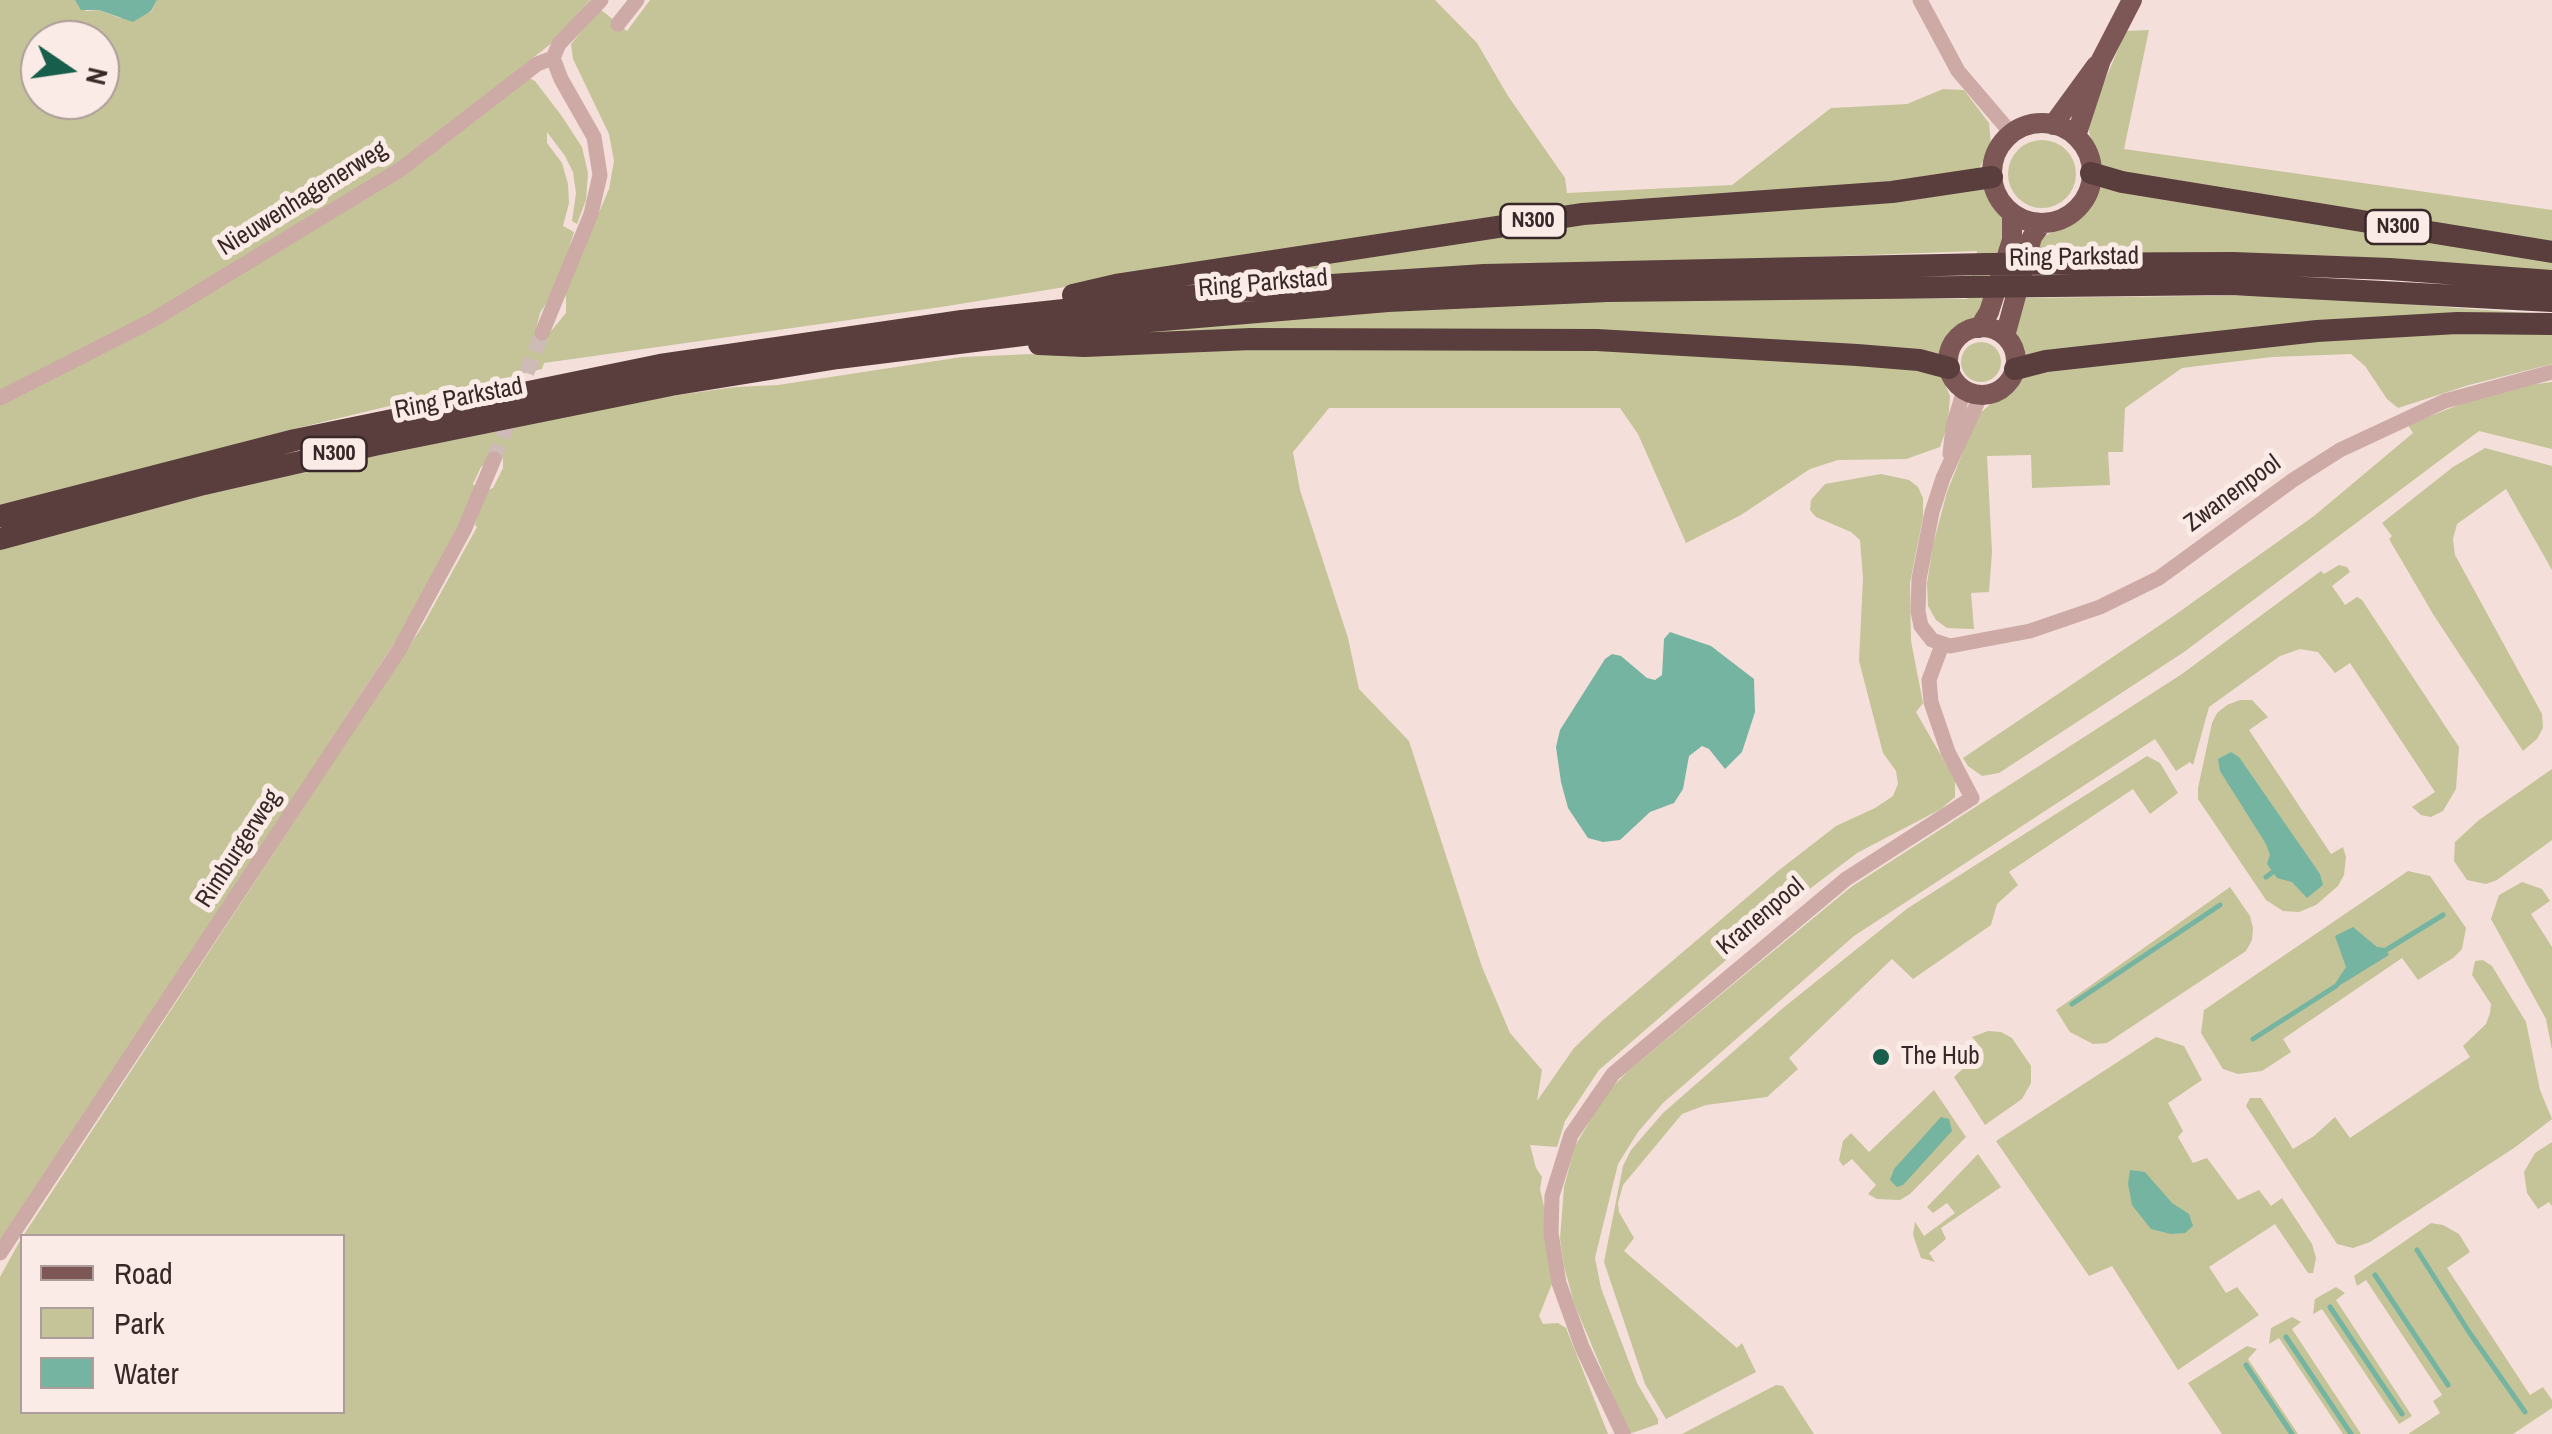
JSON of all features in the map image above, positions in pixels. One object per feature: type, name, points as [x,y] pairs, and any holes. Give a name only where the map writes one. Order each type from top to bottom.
[{"type":"highway","name":"N300","points":[[2092,173],[2122,182],[2552,252]]},
{"type":"highway","name":"N300","points":[[964,331],[1116,285],[1583,214],[1892,192],[1992,177]]},
{"type":"highway","name":"Ring Parkstad","points":[[2057,275],[2252,264],[2390,268],[2552,280]]},
{"type":"highway","name":"Ring Parkstad","points":[[0,516],[294,440],[758,348],[1388,301],[1983,275],[2057,275],[2552,301]]},
{"type":"highway","points":[[2015,369],[2046,361],[2317,331],[2552,324]]},
{"type":"highway","name":"N300","points":[[964,331],[1084,346],[1251,339],[1597,340],[1873,356],[1919,360],[1949,368]]},
{"type":"highway","name":"Ring Parkstad","points":[[0,538],[204,484],[444,430],[964,331]]},
{"type":"main road","points":[[2076,136],[2101,60],[2132,0]]},
{"type":"main road","points":[[2053,125],[2101,60]]},
{"type":"main road","points":[[2053,125],[2076,136],[2086,148],[2092,173],[2086,198],[2076,210],[2057,221],[2042,223],[2012,213],[2000,201],[1992,177],[1994,157],[2011,134],[2022,127],[2053,125]]},
{"type":"main road","points":[[1979,328],[1989,312],[2012,240],[2012,213]]},
{"type":"main road","points":[[2005,336],[2032,238],[2042,223]]},
{"type":"main road","points":[[1990,329],[2005,336],[2015,355],[2015,369],[2003,388],[1973,393],[1954,380],[1949,368],[1950,354],[1966,332],[1990,329]]},
{"type":"street","name":"Nieuwenhagenerweg","points":[[0,398],[151,321],[384,179],[493,101],[537,64],[554,58],[559,44],[601,0]]},
{"type":"street","points":[[618,24],[637,0]]},
{"type":"street","points":[[1920,0],[1958,71],[2011,134]]},
{"type":"street","points":[[542,333],[591,214],[600,175],[594,137],[561,79],[554,58]]},
{"type":"street","name":"Zwanenpool","points":[[1942,645],[1966,645],[2020,634],[2100,607],[2158,578],[2292,480],[2340,450],[2445,401],[2552,372]]},
{"type":"street","points":[[1942,645],[1923,632],[1918,619],[1918,594],[1932,512],[1950,459],[1966,432],[1973,393]]},
{"type":"street","name":"Rimburgerweg","points":[[0,1253],[399,650],[464,530],[494,458]]},
{"type":"street","name":"Kranenpool","points":[[1623,1434],[1582,1347],[1556,1266],[1551,1233],[1552,1196],[1571,1135],[1613,1074],[1846,879],[1972,798],[1948,752],[1931,702],[1929,680],[1942,645]]},
{"type":"green space","points":[[0,0],[75,0],[86,11],[99,10],[120,18],[151,12],[157,0],[590,0],[552,43],[516,71],[535,81],[561,115],[582,147],[588,173],[586,200],[577,224],[572,221],[576,193],[573,172],[547,132],[547,143],[562,163],[568,184],[569,203],[563,226],[574,232],[557,287],[540,313],[536,329],[543,334],[551,331],[566,313],[566,290],[609,189],[614,161],[609,134],[573,59],[571,44],[600,9],[627,31],[650,0],[1435,0],[1477,43],[1565,178],[1567,193],[1732,185],[1831,108],[1907,104],[1943,89],[1964,90],[1989,123],[1991,145],[1979,169],[2008,229],[1980,312],[1954,332],[1940,356],[1950,396],[1948,424],[1940,447],[1906,459],[1838,460],[1810,469],[1741,515],[1686,543],[1638,434],[1620,408],[1329,408],[1293,452],[1300,490],[1348,638],[1359,689],[1409,741],[1482,967],[1510,1033],[1542,1070],[1537,1101],[1574,1048],[1603,1020],[1836,826],[1893,796],[1898,784],[1896,771],[1883,753],[1859,661],[1863,578],[1860,540],[1816,517],[1810,510],[1811,500],[1825,484],[1881,474],[1909,480],[1923,498],[1910,583],[1911,641],[1923,703],[1916,712],[1955,780],[1955,797],[1941,809],[1857,853],[1799,897],[1599,1070],[1565,1121],[1557,1147],[1530,1145],[1542,1177],[1540,1189],[1553,1281],[1539,1316],[1543,1324],[1558,1323],[1566,1328],[1608,1434],[0,1434],[0,1277],[20,1241],[20,1414],[345,1414],[345,1234],[24,1234],[423,625],[477,527],[485,491],[493,488],[503,459],[498,457],[481,467],[473,484],[477,488],[418,606],[0,1244],[0,548],[249,483],[593,407],[735,387],[778,385],[962,357],[1056,353],[1085,334],[1275,319],[1507,304],[1758,296],[1967,299],[1977,251],[1702,261],[1116,294],[1115,279],[544,363],[542,369],[290,430],[0,508]]},
{"type":"green space","points":[[2149,30],[2124,149],[2552,210],[2552,244],[2108,174],[2095,159],[2087,122],[2126,31]]},
{"type":"green space","points":[[2042,140],[2055,142],[2066,150],[2074,161],[2074,187],[2066,198],[2055,206],[2042,208],[2029,206],[2018,198],[2010,187],[2008,174],[2010,161],[2018,150],[2029,142]]},
{"type":"green space","points":[[2098,185],[2552,258],[2552,272],[2342,256],[2035,251],[2042,237],[2071,223],[2090,205]]},
{"type":"green space","points":[[2287,295],[2552,315],[2022,358],[2013,335],[2017,298]]},
{"type":"green space","points":[[2552,330],[2552,364],[2398,408],[2351,354],[2272,357],[2182,368],[2125,408],[2123,452],[2108,452],[2110,485],[2032,488],[2031,455],[1987,456],[1992,552],[1989,592],[1971,593],[1974,629],[1947,628],[1936,620],[1928,606],[1933,545],[1947,492],[1978,415],[2028,371],[2360,334]]},
{"type":"green space","points":[[1981,342],[1995,348],[2001,362],[1995,376],[1981,382],[1967,376],[1961,362],[1967,348]]},
{"type":"green space","points":[[2552,382],[2552,449],[2479,431],[2184,652],[1999,773],[1982,776],[1968,766],[1963,758],[2314,516],[2413,433],[2408,425],[2476,398],[2513,387]]},
{"type":"green space","points":[[2485,448],[2552,466],[2552,570],[2506,489],[2457,524],[2453,539],[2455,555],[2542,714],[2543,728],[2523,751],[2433,614],[2382,523],[2453,467]]},
{"type":"green space","points":[[2339,565],[2350,572],[2332,586],[2345,605],[2357,597],[2362,600],[2459,747],[2456,789],[2443,811],[2431,817],[2412,807],[2435,792],[2350,663],[2335,673],[2318,652],[2300,649],[2280,656],[2209,707],[2193,765],[2190,762],[2176,771],[2155,739],[1854,936],[1663,1103],[1618,1164],[1595,1258],[1601,1288],[1637,1383],[1658,1419],[1658,1424],[1629,1434],[1574,1303],[1560,1239],[1564,1187],[1575,1146],[1605,1095],[1628,1071],[1851,887],[2182,674],[2321,571],[2324,574]]},
{"type":"green space","points":[[2240,700],[2252,700],[2268,717],[2249,730],[2331,854],[2343,847],[2346,857],[2338,886],[2316,905],[2299,912],[2283,911],[2266,900],[2198,799],[2212,723],[2217,713]]},
{"type":"green space","points":[[2147,756],[2160,763],[2178,793],[2150,814],[2133,789],[2009,872],[2018,885],[1997,904],[1991,925],[1913,979],[1892,959],[1789,1058],[1798,1069],[1767,1097],[1706,1105],[1682,1114],[1623,1185],[1619,1212],[1634,1238],[1624,1251],[1737,1348],[1742,1343],[1756,1372],[1666,1419],[1645,1384],[1604,1262],[1623,1166],[1631,1150],[1663,1113],[1783,1008],[1908,908]]},
{"type":"green space","points":[[2552,769],[2552,840],[2497,880],[2486,884],[2467,880],[2454,861],[2455,842],[2479,820]]},
{"type":"green space","points":[[2408,871],[2430,876],[2466,928],[2462,949],[2418,980],[2402,958],[2283,1039],[2291,1052],[2262,1071],[2238,1074],[2223,1069],[2201,1033],[2204,1010]]},
{"type":"green space","points":[[2522,882],[2542,889],[2550,901],[2531,914],[2552,947],[2552,1050],[2546,1019],[2491,919],[2499,895]]},
{"type":"green space","points":[[2230,887],[2250,916],[2253,928],[2246,951],[2107,1043],[2093,1044],[2070,1032],[2056,1010]]},
{"type":"green space","points":[[2483,960],[2492,966],[2526,1022],[2540,1090],[2552,1119],[2370,1242],[2353,1248],[2337,1244],[2246,1106],[2250,1098],[2261,1098],[2293,1149],[2335,1117],[2350,1138],[2470,1057],[2463,1046],[2486,1024],[2490,1013],[2491,1004],[2472,975],[2475,961]]},
{"type":"green space","points":[[1988,1031],[2012,1038],[2031,1066],[2031,1083],[2022,1099],[1985,1125],[1954,1077],[1983,1050],[1972,1037]]},
{"type":"green space","points":[[2156,1037],[2184,1046],[2202,1080],[2168,1103],[2183,1131],[2178,1137],[2193,1163],[2207,1158],[2238,1200],[2259,1190],[2271,1206],[2282,1198],[2312,1244],[2316,1258],[2313,1273],[2308,1273],[2275,1224],[2209,1267],[2226,1293],[2237,1287],[2259,1315],[2178,1370],[2112,1266],[2089,1276],[1996,1141]]},
{"type":"green space","points":[[1934,1090],[1966,1137],[1900,1200],[1877,1199],[1868,1194],[1876,1185],[1852,1159],[1843,1166],[1839,1160],[1843,1141],[1851,1133],[1869,1152]]},
{"type":"green space","points":[[2552,1142],[2552,1206],[2549,1202],[2538,1209],[2527,1193],[2524,1172],[2535,1153]]},
{"type":"green space","points":[[1978,1154],[2001,1187],[1941,1228],[1946,1239],[1929,1253],[1935,1262],[1921,1258],[1913,1235],[1915,1222],[1924,1236],[1955,1213],[1947,1203],[1933,1213],[1927,1207]]},
{"type":"green space","points":[[2431,1223],[2459,1234],[2470,1252],[2447,1268],[2530,1395],[2543,1387],[2552,1400],[2552,1408],[2513,1434],[2408,1434],[2440,1413],[2433,1401],[2442,1395],[2366,1280],[2357,1286],[2354,1276]]},
{"type":"green space","points":[[2336,1287],[2345,1293],[2336,1300],[2412,1416],[2399,1424],[2322,1309],[2313,1314],[2315,1299]]},
{"type":"green space","points":[[2292,1317],[2301,1322],[2292,1329],[2361,1434],[2343,1434],[2279,1338],[2269,1344],[2271,1328]]},
{"type":"green space","points":[[2247,1346],[2257,1349],[2248,1359],[2298,1434],[2222,1434],[2188,1383]]},
{"type":"green space","points":[[1776,1385],[1783,1386],[1814,1434],[1682,1434]]},
{"type":"water","points":[[75,0],[157,0],[151,11],[133,22],[99,10],[81,10]]},
{"type":"water","points":[[1670,632],[1711,646],[1754,679],[1755,712],[1742,752],[1725,769],[1702,746],[1689,756],[1683,789],[1674,803],[1650,812],[1620,840],[1603,842],[1588,838],[1568,808],[1561,782],[1556,747],[1560,730],[1612,654],[1621,656],[1647,678],[1655,680],[1662,675],[1664,639]]},
{"type":"water","points":[[2231,752],[2239,757],[2320,874],[2323,885],[2307,898],[2292,882],[2277,878],[2267,864],[2270,855],[2266,844],[2220,771],[2218,759]]},
{"type":"water","points":[[2353,927],[2377,947],[2385,948],[2389,955],[2337,987],[2335,984],[2346,967],[2335,936]]},
{"type":"water","points":[[1941,1117],[1949,1119],[1952,1131],[1897,1187],[1890,1180],[1894,1169]]},
{"type":"water","points":[[2130,1170],[2145,1172],[2172,1203],[2189,1214],[2193,1226],[2185,1233],[2171,1234],[2151,1229],[2132,1205]]},
{"type":"waterway","points":[[2266,877],[2273,872]]},
{"type":"waterway","points":[[2072,1004],[2220,905]]},
{"type":"waterway","points":[[2386,950],[2443,915]]},
{"type":"waterway","points":[[2253,1039],[2336,986]]},
{"type":"waterway","points":[[2417,1250],[2525,1412]]},
{"type":"waterway","points":[[2375,1275],[2448,1385]]},
{"type":"waterway","points":[[2330,1307],[2402,1414]]},
{"type":"waterway","points":[[2286,1337],[2351,1434]]},
{"type":"waterway","points":[[2246,1365],[2292,1434]]},
{"type":"tunnel","points":[[494,459],[542,333]]},
{"type":"place","name":"The Hub","points":[[1881,1057]]}]
